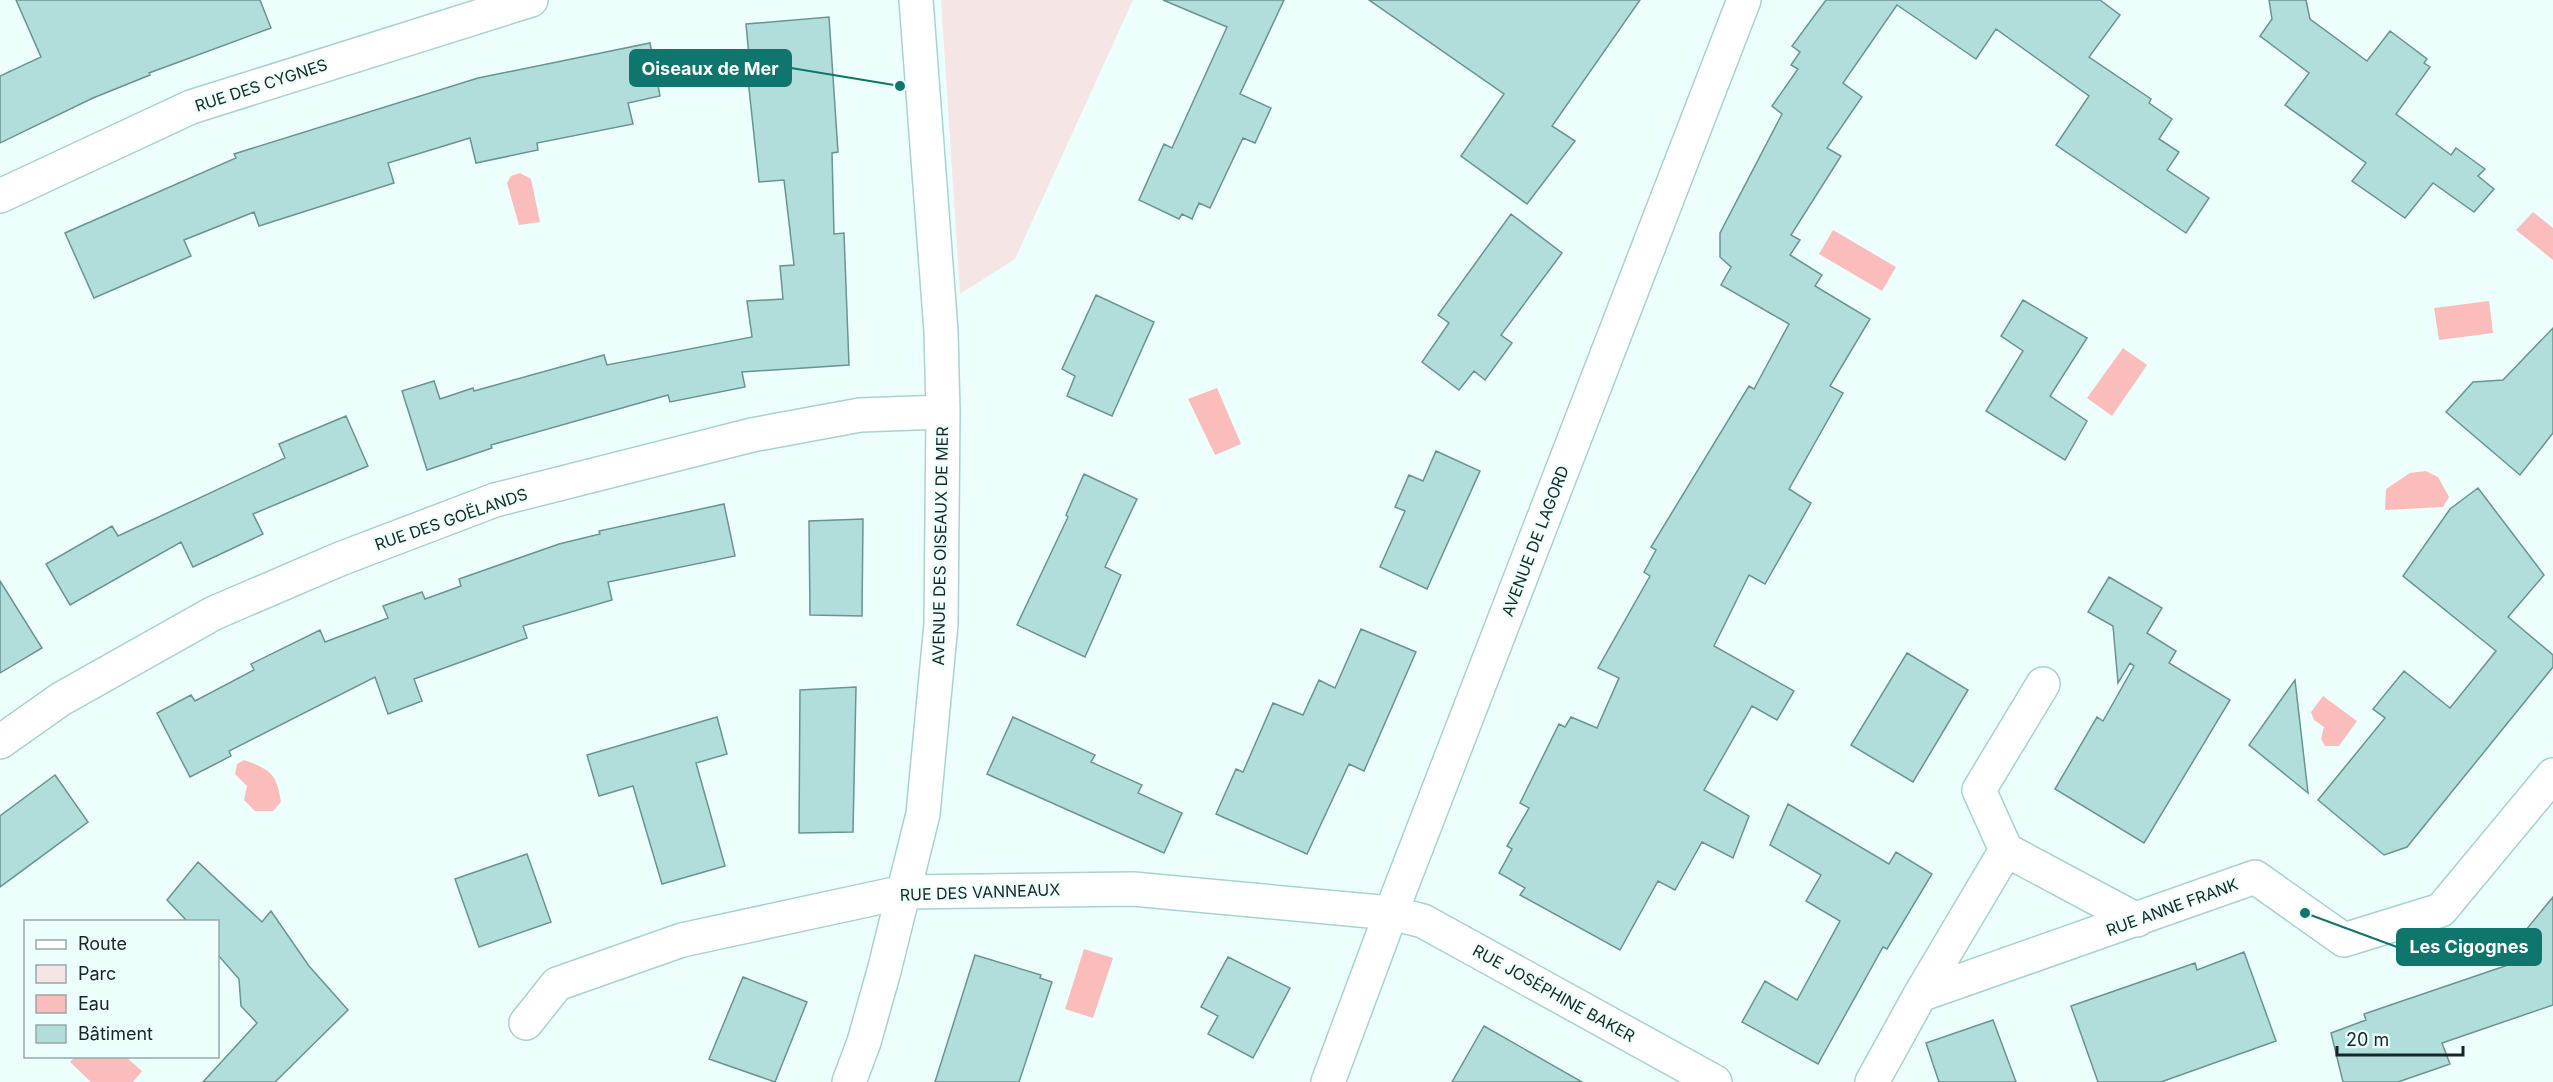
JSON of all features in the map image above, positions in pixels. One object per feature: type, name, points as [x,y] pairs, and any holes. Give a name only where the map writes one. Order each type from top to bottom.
[{"type":"street","name":"RUE DES CYGNES","points":[[0,196],[191,107],[531,0]]},
{"type":"street","name":"AVENUE DES OISEAUX DE MER","points":[[849,1082],[864,1042],[923,814],[941,624],[943,412],[941,331],[916,0]]},
{"type":"street","name":"AVENUE DE LAGORD","points":[[1328,1082],[1391,913],[1744,0]]},
{"type":"street","name":"RUE DES GOËLANDS","points":[[0,741],[61,699],[214,613],[340,559],[495,500],[752,435],[860,415],[943,412]]},
{"type":"street","points":[[2043,684],[1979,790],[2006,850],[2137,920]]},
{"type":"street","name":"RUE ANNE FRANK","points":[[1920,995],[2255,877],[2344,940],[2441,909],[2553,775]]},
{"type":"street","points":[[1872,1082],[1920,995],[2006,850]]},
{"type":"street","name":"RUE DES VANNEAUX","points":[[526,1023],[558,984],[682,940],[904,892],[1134,889],[1391,913]]},
{"type":"street","name":"RUE JOSÉPHINE BAKER","points":[[1391,913],[1423,921],[1715,1082]]},
{"type":"green space","points":[[941,0],[1133,0],[1015,259],[960,294]]},
{"type":"water","points":[[520,173],[531,179],[540,222],[519,225],[507,183],[511,176]]},
{"type":"water","points":[[2533,212],[2553,228],[2553,260],[2516,230]]},
{"type":"water","points":[[1833,230],[1896,267],[1882,291],[1819,254]]},
{"type":"water","points":[[2489,301],[2493,333],[2439,340],[2434,308]]},
{"type":"water","points":[[2123,348],[2147,365],[2112,416],[2087,398]]},
{"type":"water","points":[[1217,388],[1241,444],[1215,455],[1188,399]]},
{"type":"water","points":[[2426,471],[2438,477],[2449,497],[2443,507],[2385,510],[2386,489],[2410,473]]},
{"type":"water","points":[[2323,696],[2357,721],[2339,746],[2325,746],[2321,739],[2324,727],[2314,720],[2311,712]]},
{"type":"water","points":[[244,760],[260,766],[274,779],[281,802],[273,811],[255,811],[244,800],[247,786],[235,774],[237,764]]},
{"type":"water","points":[[1084,949],[1113,958],[1093,1018],[1065,1009]]},
{"type":"water","points":[[74,1058],[127,1058],[142,1071],[133,1082],[91,1082],[70,1062]]},
{"type":"building","points":[[16,0],[260,0],[271,28],[149,73],[150,75],[93,98],[0,143],[0,76],[41,57]]},
{"type":"building","points":[[1163,0],[1284,0],[1240,94],[1271,108],[1255,143],[1243,138],[1210,208],[1199,203],[1192,219],[1182,214],[1179,219],[1139,200],[1164,144],[1172,148],[1227,27]]},
{"type":"building","points":[[1369,0],[1640,0],[1552,126],[1575,141],[1527,204],[1461,156],[1504,94]]},
{"type":"building","points":[[1826,0],[2100,0],[2120,15],[2089,57],[2151,99],[2149,103],[2172,119],[2159,139],[2179,152],[2167,170],[2209,198],[2186,233],[2056,145],[2089,96],[1996,29],[1976,59],[1897,5],[1843,83],[1862,97],[1827,148],[1841,156],[1791,235],[1800,240],[1790,255],[1822,275],[1815,286],[1870,319],[1830,386],[1843,393],[1789,489],[1811,503],[1765,584],[1749,575],[1714,646],[1794,691],[1777,720],[1752,706],[1704,790],[1749,816],[1733,858],[1702,842],[1675,890],[1658,881],[1620,950],[1520,895],[1525,888],[1499,873],[1512,849],[1507,846],[1529,808],[1520,803],[1559,724],[1565,727],[1571,717],[1597,728],[1619,678],[1598,668],[1650,576],[1644,572],[1656,550],[1651,547],[1749,386],[1754,389],[1789,324],[1721,285],[1731,267],[1720,257],[1720,233],[1782,114],[1772,106],[1798,69],[1791,65],[1800,52],[1792,46]]},
{"type":"building","points":[[2269,0],[2306,0],[2310,19],[2367,61],[2390,31],[2427,59],[2424,63],[2430,67],[2396,114],[2451,155],[2456,148],[2485,169],[2478,176],[2494,189],[2474,212],[2433,183],[2405,218],[2352,181],[2366,163],[2285,105],[2309,73],[2260,36],[2272,19]]},
{"type":"building","points":[[829,17],[838,152],[832,153],[834,234],[844,233],[849,365],[742,372],[745,387],[670,402],[668,395],[491,445],[492,448],[427,470],[402,391],[434,381],[440,399],[473,388],[474,391],[604,355],[607,365],[752,337],[747,301],[783,299],[780,266],[794,265],[784,180],[759,182],[748,79],[751,78],[746,24]]},
{"type":"building","points":[[650,43],[660,96],[628,103],[633,124],[537,143],[538,150],[476,163],[470,138],[388,163],[394,183],[259,226],[254,212],[184,240],[191,256],[94,298],[65,233],[236,158],[234,154],[478,78]]},
{"type":"building","points":[[1511,214],[1562,253],[1501,335],[1512,343],[1485,380],[1474,371],[1459,390],[1422,362],[1449,323],[1438,315]]},
{"type":"building","points":[[1096,295],[1154,322],[1112,416],[1067,396],[1075,376],[1062,369]]},
{"type":"building","points":[[2023,300],[2087,338],[2050,396],[2087,421],[2065,460],[1986,411],[2023,351],[2001,336]]},
{"type":"building","points":[[2553,328],[2553,433],[2520,475],[2446,412],[2473,382],[2503,380]]},
{"type":"building","points":[[346,416],[368,466],[253,514],[263,534],[193,567],[181,542],[70,605],[46,564],[112,526],[118,536],[285,458],[279,444]]},
{"type":"building","points":[[1436,451],[1480,471],[1427,589],[1380,567],[1405,511],[1395,507],[1409,475],[1423,481]]},
{"type":"building","points":[[1084,474],[1137,499],[1105,567],[1121,575],[1085,657],[1017,625],[1068,517],[1066,515]]},
{"type":"building","points":[[2478,488],[2544,575],[2508,617],[2553,655],[2553,667],[2407,847],[2384,855],[2318,800],[2385,718],[2373,709],[2404,671],[2450,708],[2496,651],[2403,576],[2450,509]]},
{"type":"building","points":[[724,504],[735,556],[608,582],[612,600],[523,626],[527,638],[414,679],[422,701],[388,714],[375,677],[229,751],[231,756],[190,777],[157,713],[191,695],[195,701],[254,670],[251,664],[320,630],[325,642],[388,618],[383,606],[422,592],[425,599],[461,586],[459,579],[559,544],[600,534],[599,531]]},
{"type":"building","points":[[863,519],[862,616],[810,615],[809,521]]},
{"type":"building","points":[[2109,577],[2162,608],[2147,633],[2176,651],[2169,663],[2230,700],[2144,843],[2055,789],[2097,717],[2103,721],[2134,666],[2130,663],[2118,683],[2113,626],[2088,612]]},
{"type":"building","points":[[0,581],[42,648],[0,673]]},
{"type":"building","points":[[1361,629],[1416,652],[1364,771],[1349,764],[1307,854],[1216,814],[1236,769],[1243,772],[1273,703],[1303,715],[1319,680],[1335,688]]},
{"type":"building","points":[[1907,653],[1968,690],[1913,782],[1851,745]]},
{"type":"building","points":[[2295,680],[2308,793],[2249,745]]},
{"type":"building","points":[[856,687],[853,832],[799,833],[800,690]]},
{"type":"building","points":[[717,717],[727,754],[696,763],[725,866],[662,884],[633,786],[599,796],[587,755]]},
{"type":"building","points":[[1013,717],[1095,755],[1091,762],[1142,785],[1138,793],[1182,813],[1164,853],[987,774]]},
{"type":"building","points":[[55,775],[88,822],[0,887],[0,816]]},
{"type":"building","points":[[1788,804],[1889,864],[1896,852],[1932,874],[1887,949],[1883,947],[1818,1064],[1742,1022],[1765,981],[1797,1000],[1840,921],[1806,901],[1821,875],[1770,845]]},
{"type":"building","points":[[527,854],[551,922],[479,947],[455,879]]},
{"type":"building","points":[[198,862],[262,922],[271,911],[309,966],[348,1010],[275,1082],[203,1082],[257,1023],[241,1006],[239,979],[219,956],[219,920],[186,920],[167,900]]},
{"type":"building","points":[[2553,897],[2553,1005],[2442,1043],[2450,1064],[2398,1082],[2343,1082],[2331,1033],[2366,1020],[2364,1014],[2505,966],[2502,959]]},
{"type":"building","points":[[2244,952],[2276,1041],[2161,1082],[2098,1082],[2071,1006],[2195,963],[2197,970]]},
{"type":"building","points":[[975,955],[1041,975],[1040,978],[1052,982],[1019,1082],[935,1082]]},
{"type":"building","points":[[1228,957],[1290,988],[1253,1058],[1208,1034],[1218,1016],[1201,1007]]},
{"type":"building","points":[[743,977],[807,1002],[775,1082],[709,1059]]},
{"type":"building","points":[[1993,1020],[2016,1082],[1939,1082],[1926,1043]]},
{"type":"building","points":[[1484,1026],[1582,1082],[1452,1082]]},
{"type":"place","name":"Oiseaux de Mer","points":[[900,86]]},
{"type":"place","name":"Les Cigognes","points":[[2305,913]]}]
